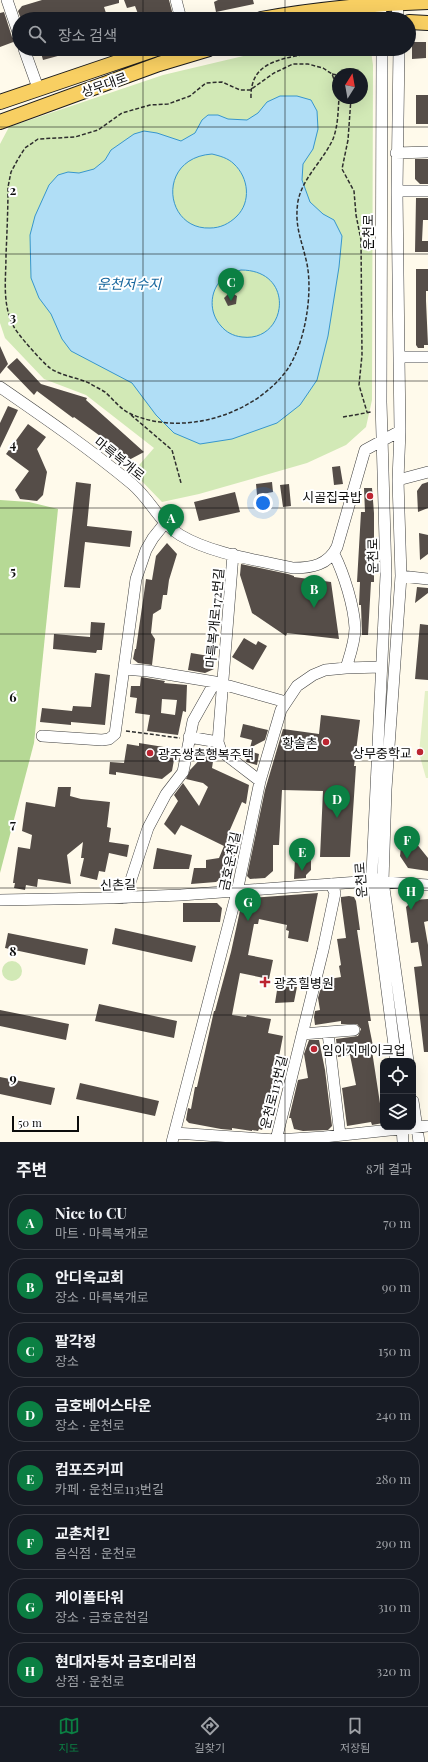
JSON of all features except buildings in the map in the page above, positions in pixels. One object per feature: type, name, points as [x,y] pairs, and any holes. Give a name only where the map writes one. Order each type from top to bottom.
[{"type":"main road","points":[[307,12],[380,2],[428,2]]},
{"type":"main road","points":[[416,22],[428,23]]},
{"type":"main road","name":"상무대로","points":[[0,102],[135,56]]},
{"type":"main road","name":"상무대로","points":[[0,122],[159,64],[186,56]]},
{"type":"street","points":[[7,0],[12,15]]},
{"type":"street","points":[[176,0],[179,12]]},
{"type":"street","points":[[397,1],[398,12]]},
{"type":"street","points":[[380,2],[381,12]]},
{"type":"street","points":[[27,56],[38,88]]},
{"type":"street","name":"운천로","points":[[382,56],[381,402],[386,576],[372,854],[378,881],[408,1058]]},
{"type":"street","name":"운천로","points":[[396,1058],[378,881],[401,576],[398,480],[400,431],[396,153],[399,56]]},
{"type":"street","points":[[396,153],[428,152]]},
{"type":"street","points":[[397,191],[428,191]]},
{"type":"street","points":[[399,357],[428,356]]},
{"type":"street","name":"마륵복개로","points":[[0,387],[67,434],[134,485],[166,523],[179,534],[191,540],[233,554],[293,568],[305,568],[325,562],[334,554]]},
{"type":"street","points":[[346,668],[354,636],[354,618],[340,567],[334,554],[365,450],[400,431]]},
{"type":"street","points":[[398,480],[428,472]]},
{"type":"street","points":[[42,736],[102,740],[109,739],[115,734],[136,579],[146,550],[153,538],[166,523]]},
{"type":"street","name":"마륵복개로172번길","points":[[218,742],[218,683],[233,554]]},
{"type":"street","points":[[401,576],[428,579]]},
{"type":"street","name":"금호운천길","points":[[276,1140],[173,1137],[237,892],[260,781],[278,719],[286,702],[297,686],[306,678],[325,670],[381,667]]},
{"type":"street","name":"마륵복개로172번길","points":[[124,669],[148,671],[218,683],[286,702]]},
{"type":"street","points":[[126,898],[148,828],[163,799],[183,772],[193,721],[218,683]]},
{"type":"street","points":[[189,738],[218,742],[220,751],[260,781]]},
{"type":"street","points":[[237,892],[378,881],[428,886]]},
{"type":"street","name":"운천로113번길","points":[[331,884],[335,893],[276,1140],[384,1130]]},
{"type":"street","name":"신촌길","points":[[0,900],[126,898],[237,892]]},
{"type":"street","points":[[302,1034],[354,1030]]},
{"type":"street","points":[[328,1033],[340,1135]]},
{"type":"street","points":[[416,1120],[419,1142]]},
{"type":"street","name":"운천로113번길","points":[[417,1127],[428,1126]]},
{"type":"street","points":[[402,1130],[403,1142]]},
{"type":"path","points":[[251,98],[250,90],[252,82],[263,67],[275,60],[296,56]]},
{"type":"path","points":[[181,483],[172,450],[104,392],[86,382],[66,376],[50,368],[13,327],[5,301],[8,187],[11,172],[25,148],[38,139],[75,137],[98,130],[122,113],[150,105],[168,104],[190,96],[206,83],[222,82],[240,90],[250,90],[274,73],[293,64],[308,64],[323,68],[332,74]]},
{"type":"path","points":[[129,414],[168,424],[214,419],[256,400],[269,389],[287,369],[299,344],[304,324],[309,285],[307,264],[296,224],[298,200],[306,178],[328,149],[333,138],[338,120],[339,104]]},
{"type":"path","points":[[351,104],[348,140],[342,169],[354,191],[356,215],[361,240],[362,356],[359,385],[367,412]]},
{"type":"path","points":[[126,731],[189,738]]},
{"type":"green space","points":[[243,56],[372,56],[373,65],[372,400],[366,427],[346,445],[307,463],[199,494],[162,502],[133,472],[154,448],[86,395],[44,379],[5,338],[0,323],[0,144],[9,127],[163,75]]},
{"type":"green space","points":[[0,500],[29,502],[58,509],[34,743],[0,873]]},
{"type":"green space","points":[[425,691],[428,691],[428,778],[426,778],[419,753]]},
{"type":"green space","points":[[12,961],[19,964],[22,971],[19,978],[12,981],[5,978],[2,971],[5,964]]},
{"type":"water","name":"운천저수지","points":[[280,96],[297,96],[311,100],[317,111],[318,129],[313,149],[303,164],[302,180],[310,202],[323,214],[334,220],[342,236],[339,267],[328,336],[317,380],[300,405],[277,423],[232,439],[200,444],[174,433],[156,415],[132,383],[71,351],[62,339],[51,314],[39,298],[31,278],[30,235],[35,216],[49,185],[58,175],[68,172],[79,173],[94,169],[105,160],[111,150],[134,134],[144,131],[157,133],[181,141],[195,133],[202,120],[208,115],[218,115],[228,119],[247,120],[258,113],[267,102]],"holes":[[[212,154],[227,159],[239,170],[245,183],[246,197],[245,204],[237,216],[224,225],[210,228],[195,226],[183,218],[176,207],[173,193],[175,180],[182,168],[194,158]],[[241,270],[259,273],[271,281],[278,293],[279,306],[276,318],[269,329],[257,336],[242,337],[227,332],[217,321],[214,315],[212,302],[218,284],[226,276]]]},
{"type":"place","name":"팔각정","points":[[231,301]]},
{"type":"place","name":"시골집국밥","points":[[370,496]]},
{"type":"place","name":"Nice to CU","points":[[171,537]]},
{"type":"place","name":"안디옥교회","points":[[314,608]]},
{"type":"place","name":"황솔촌","points":[[326,742]]},
{"type":"place","name":"상무중학교","points":[[420,752]]},
{"type":"place","name":"광주쌍촌행복주택","points":[[150,753]]},
{"type":"place","name":"금호베어스타운","points":[[337,818]]},
{"type":"place","name":"교촌치킨","points":[[407,859]]},
{"type":"place","name":"컴포즈커피","points":[[302,871]]},
{"type":"place","name":"현대자동차 금호대리점","points":[[411,910]]},
{"type":"place","name":"케이폴타워","points":[[248,921]]},
{"type":"place","name":"광주힐병원","points":[[265,982]]},
{"type":"place","name":"임이지메이크업","points":[[314,1049]]}]
